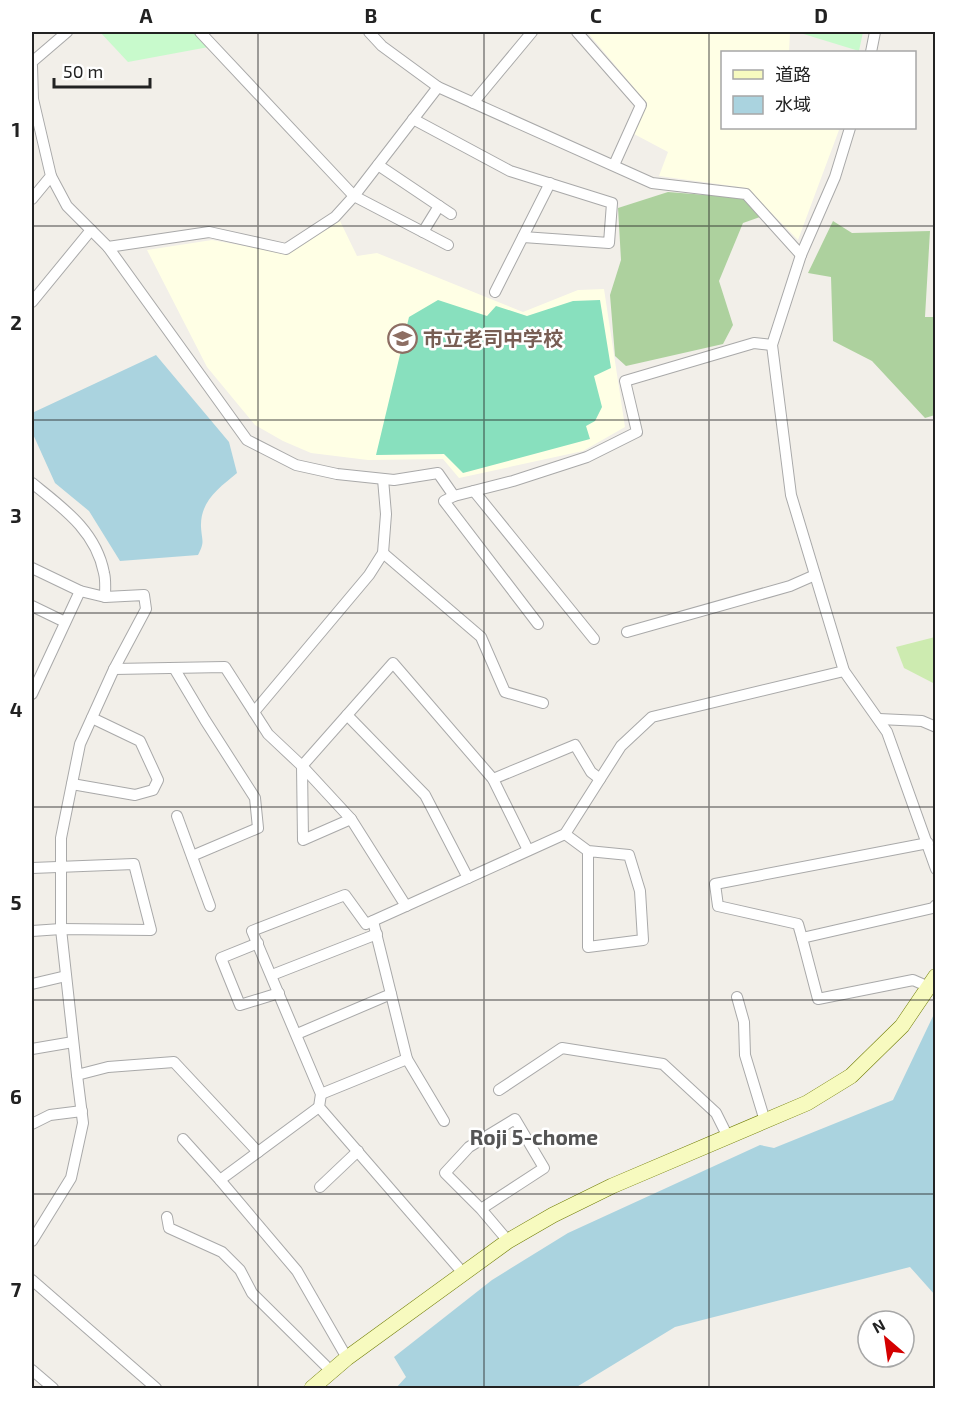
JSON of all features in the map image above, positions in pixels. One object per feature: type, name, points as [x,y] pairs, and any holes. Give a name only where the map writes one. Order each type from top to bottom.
[{"type":"street","points":[[67,32],[32,64],[32,100],[51,176],[67,206],[108,247],[247,440],[296,465],[337,474],[394,480],[438,472],[454,496]]},
{"type":"street","points":[[200,32],[354,195],[448,245]]},
{"type":"street","points":[[369,32],[382,46],[438,87],[652,183],[746,194],[801,255]]},
{"type":"street","points":[[473,103],[532,32]]},
{"type":"street","points":[[577,32],[641,105],[614,165]]},
{"type":"street","points":[[872,51],[875,32]]},
{"type":"street","points":[[108,247],[209,232],[286,249],[334,217],[354,195],[438,87]]},
{"type":"street","points":[[413,119],[510,171],[612,203],[609,243],[523,237]]},
{"type":"street","points":[[850,129],[836,177],[801,255],[772,345],[791,495],[844,671],[887,732],[936,869]]},
{"type":"street","points":[[378,165],[451,214]]},
{"type":"street","points":[[32,199],[51,176]]},
{"type":"street","points":[[495,292],[550,183]]},
{"type":"street","points":[[423,232],[439,206]]},
{"type":"street","points":[[32,302],[91,230]]},
{"type":"street","points":[[538,624],[444,501],[454,496],[513,481],[587,457],[637,432],[625,381],[754,343],[772,345]]},
{"type":"street","points":[[254,712],[369,575],[383,553],[386,514],[383,479]]},
{"type":"street","points":[[32,483],[75,517],[94,545],[105,574],[105,597]]},
{"type":"street","points":[[474,490],[594,639]]},
{"type":"street","points":[[383,553],[481,637],[505,692],[543,703]]},
{"type":"street","points":[[32,568],[80,591],[105,597],[144,595],[146,609],[114,669],[80,744],[61,838],[61,929],[83,1123],[71,1178],[32,1241]]},
{"type":"street","points":[[627,632],[790,586],[815,575]]},
{"type":"street","points":[[32,694],[80,591]]},
{"type":"street","points":[[32,606],[65,622]]},
{"type":"street","points":[[351,819],[303,840],[302,766],[393,663],[493,779],[528,850]]},
{"type":"street","points":[[114,669],[225,667],[268,734],[302,766],[351,819],[406,906]]},
{"type":"street","points":[[174,668],[255,798],[258,828],[192,856]]},
{"type":"street","points":[[220,1180],[319,1107],[321,1094],[252,931],[345,895],[366,924],[373,921],[565,834],[621,746],[652,717],[844,671]]},
{"type":"street","points":[[347,715],[425,795],[468,878]]},
{"type":"street","points":[[72,784],[135,795],[153,790],[158,780],[140,741],[92,718]]},
{"type":"street","points":[[879,719],[922,721],[936,727]]},
{"type":"street","points":[[493,779],[575,745],[591,772],[600,779]]},
{"type":"street","points":[[177,816],[210,906]]},
{"type":"street","points":[[565,834],[588,851],[629,855],[640,891],[643,940],[588,947],[588,851]]},
{"type":"street","points":[[928,843],[715,884],[718,906],[798,924],[818,999],[913,980],[932,981]]},
{"type":"street","points":[[32,868],[134,864],[151,930],[61,929],[32,932]]},
{"type":"street","points":[[802,938],[933,908],[936,905]]},
{"type":"street","points":[[373,921],[407,1059],[444,1121]]},
{"type":"street","points":[[272,975],[376,934]]},
{"type":"street","points":[[258,943],[221,958],[240,1005],[279,993]]},
{"type":"street","points":[[32,984],[66,976]]},
{"type":"street","points":[[312,1389],[347,1358],[508,1241],[553,1215],[612,1186],[807,1103],[851,1076],[902,1026],[932,981]]},
{"type":"street","points":[[297,1034],[392,994]]},
{"type":"street","points":[[737,997],[744,1022],[745,1055],[765,1121]]},
{"type":"street","points":[[32,1049],[73,1042]]},
{"type":"street","points":[[499,1090],[562,1048],[663,1064],[716,1113],[728,1137]]},
{"type":"street","points":[[321,1094],[407,1059]]},
{"type":"street","points":[[77,1075],[108,1067],[174,1062],[258,1152]]},
{"type":"street","points":[[319,1107],[464,1273]]},
{"type":"street","points":[[32,1124],[50,1115],[82,1111]]},
{"type":"street","points":[[481,1209],[544,1168],[515,1119],[469,1148],[445,1173],[481,1209],[508,1241]]},
{"type":"street","points":[[183,1138],[297,1271],[347,1358]]},
{"type":"street","points":[[320,1187],[358,1151]]},
{"type":"street","points":[[166,1218],[169,1228],[222,1252],[240,1270],[252,1293],[331,1371]]},
{"type":"street","points":[[32,1280],[156,1389]]},
{"type":"street","points":[[32,1371],[53,1389]]},
{"type":"shaded area","points":[[587,32],[790,32],[789,51],[721,51],[721,129],[839,130],[798,240],[747,188],[659,176],[668,152],[634,134],[647,103]]},
{"type":"shaded area","name":"市立老司中学校","points":[[340,221],[357,256],[377,253],[523,312],[578,290],[604,289],[625,427],[583,451],[459,478],[443,459],[368,460],[311,453],[255,425],[207,367],[147,250],[212,240],[288,254]]},
{"type":"green space","points":[[100,32],[200,32],[214,46],[128,62]]},
{"type":"green space","points":[[797,32],[863,32],[859,51]]},
{"type":"green space","points":[[668,192],[744,198],[760,217],[743,223],[719,281],[733,325],[723,344],[626,366],[615,356],[610,295],[621,260],[618,208]]},
{"type":"green space","points":[[833,221],[852,233],[930,231],[925,317],[935,317],[935,415],[925,418],[872,361],[833,341],[831,277],[808,273]]},
{"type":"green space","points":[[438,300],[487,316],[496,306],[527,316],[573,301],[600,300],[611,368],[594,376],[602,407],[595,421],[586,426],[590,439],[463,473],[444,454],[376,455],[409,317]]},
{"type":"green space","points":[[936,637],[935,684],[904,668],[896,647]]},
{"type":"water","points":[[156,355],[229,442],[237,473],[207,502],[202,518],[202,544],[198,555],[120,561],[89,511],[55,483],[32,432],[32,413]]},
{"type":"water","points":[[935,1012],[935,1295],[910,1267],[675,1327],[575,1388],[396,1388],[406,1377],[394,1357],[492,1280],[568,1233],[760,1145],[774,1148],[893,1100]]},
{"type":"place","name":"市立老司中学校","points":[[402,339]]},
{"type":"district","name":"Roji 5-chome","points":[[534,1138]]}]
